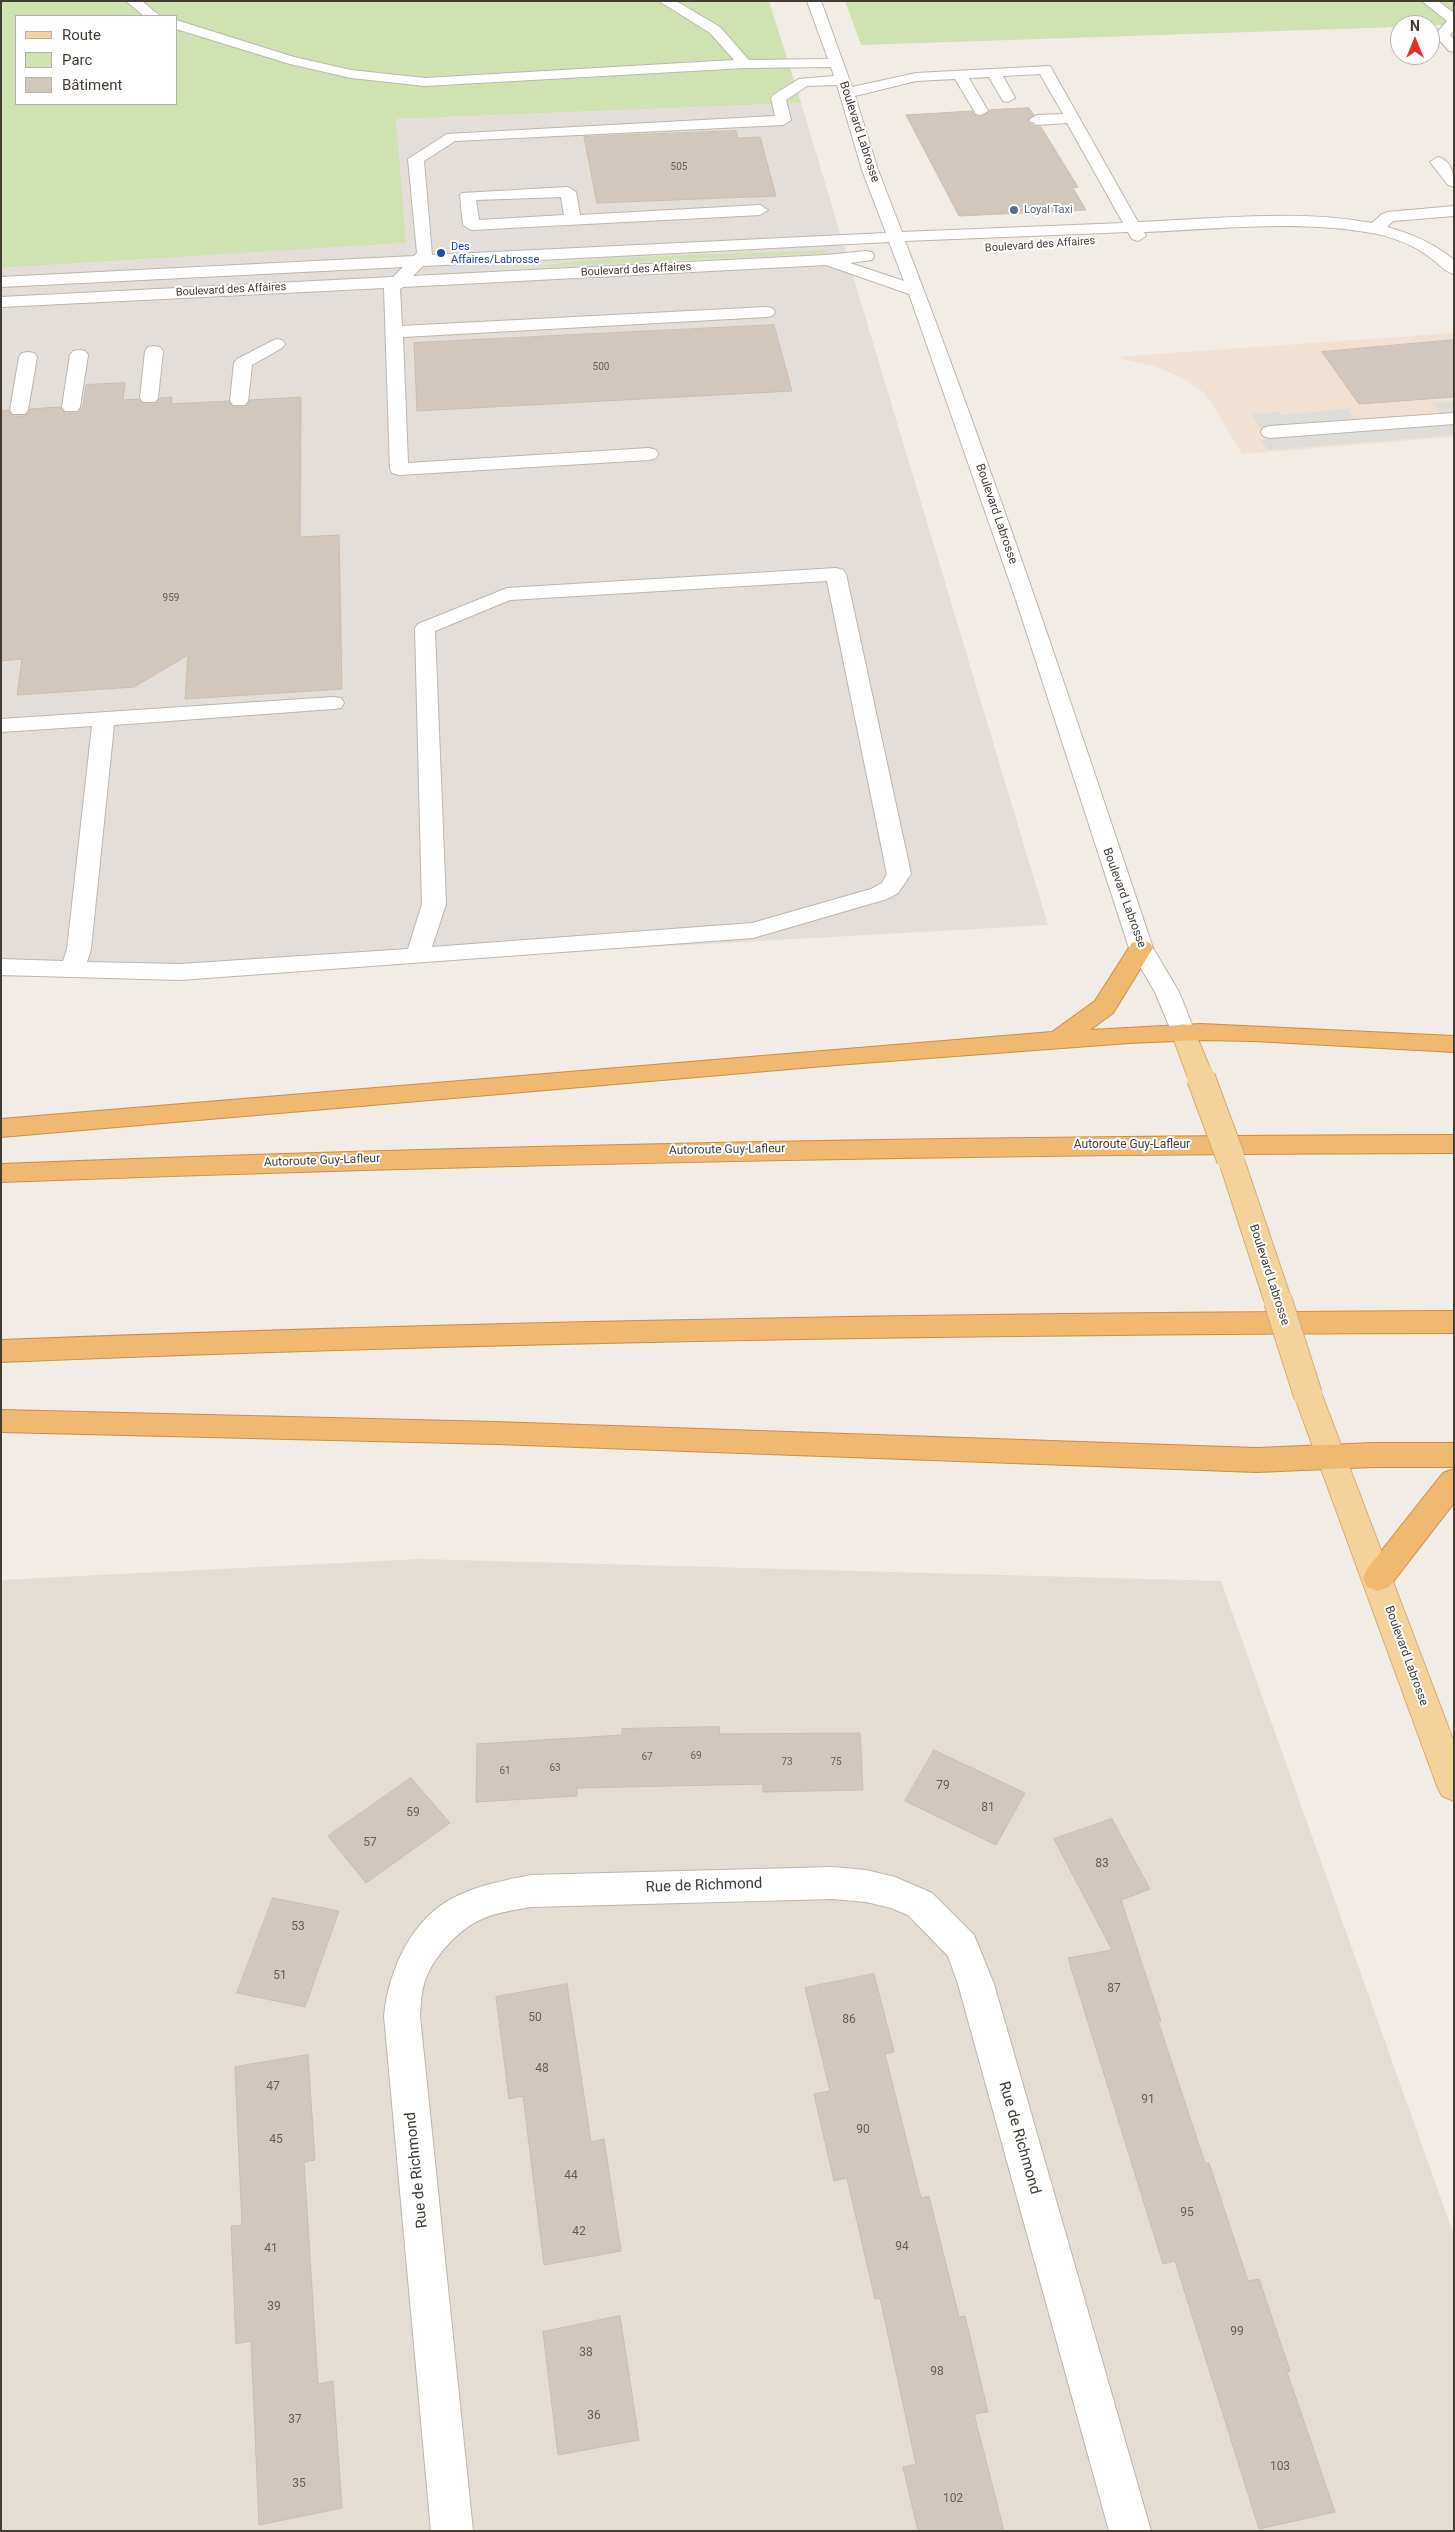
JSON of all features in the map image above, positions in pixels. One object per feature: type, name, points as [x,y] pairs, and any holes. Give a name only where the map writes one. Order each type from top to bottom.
[{"type":"highway","points":[[1060,1039],[1104,1007],[1140,948]]},
{"type":"highway","points":[[1,1128],[1060,1039],[1183,1032],[1254,1033],[1454,1044]]},
{"type":"highway","name":"Autoroute Guy-Lafleur","points":[[1,1173],[672,1151],[1023,1146],[1454,1144]]},
{"type":"highway","points":[[1,1351],[467,1334],[736,1327],[1454,1322]]},
{"type":"highway","points":[[1,1421],[486,1433],[1257,1460],[1332,1459],[1372,1455],[1454,1455]]},
{"type":"highway","points":[[1378,1578],[1454,1481]]},
{"type":"main road","name":"Boulevard Labrosse","points":[[1183,1032],[1231,1158],[1308,1395],[1378,1578],[1454,1786]]},
{"type":"street","points":[[133,1],[152,15]]},
{"type":"street","points":[[666,1],[715,30],[745,64]]},
{"type":"street","name":"Boulevard Labrosse","points":[[814,1],[845,86],[870,170],[916,291],[1026,600],[1140,948],[1166,992],[1183,1032]]},
{"type":"street","points":[[1429,1],[1454,21],[1442,35],[1454,48]]},
{"type":"street","points":[[178,25],[290,60],[351,74],[425,82],[745,64],[836,63]]},
{"type":"street","points":[[649,454],[399,469],[392,288],[425,254],[416,159],[452,137],[783,120],[778,98],[804,82],[845,86],[916,77],[1045,69],[1135,231]]},
{"type":"street","points":[[993,72],[1005,93],[1019,87]]},
{"type":"street","points":[[960,74],[981,111]]},
{"type":"street","points":[[1036,86],[1054,85]]},
{"type":"street","points":[[1037,120],[1072,118]]},
{"type":"street","points":[[1438,162],[1454,182]]},
{"type":"street","points":[[1084,177],[1104,176]]},
{"type":"street","points":[[573,220],[568,192],[468,196],[471,225],[639,217],[760,210]]},
{"type":"street","points":[[1375,229],[1383,220],[1396,215],[1454,211]]},
{"type":"street","points":[[639,217],[646,249]]},
{"type":"street","name":"Boulevard des Affaires","points":[[961,250],[1135,231],[1268,222],[1323,222],[1375,229],[1417,242],[1440,256],[1454,269]]},
{"type":"street","name":"Boulevard des Affaires","points":[[1,282],[895,237],[1135,231]]},
{"type":"street","name":"Boulevard des Affaires","points":[[1,302],[826,260],[922,252]]},
{"type":"street","points":[[826,260],[916,291]]},
{"type":"street","points":[[394,332],[766,312]]},
{"type":"street","points":[[239,401],[242,363],[276,344]]},
{"type":"street","points":[[149,398],[154,351]]},
{"type":"street","points":[[71,407],[79,354]]},
{"type":"street","points":[[19,410],[28,357]]},
{"type":"street","points":[[1393,404],[1405,422]]},
{"type":"street","points":[[1270,432],[1454,418]]},
{"type":"street","points":[[1,967],[206,971],[419,956],[753,930],[879,894],[890,888],[899,874],[836,574],[507,594],[425,628],[434,904],[419,956]]},
{"type":"street","points":[[1,726],[332,703]]},
{"type":"street","points":[[73,968],[79,950],[104,719]]},
{"type":"street","name":"Rue de Richmond","points":[[452,2531],[402,2016],[408,1980],[423,1950],[443,1927],[466,1909],[498,1897],[531,1891],[833,1883],[866,1886],[895,1893],[920,1904],[962,1946],[976,1984],[1130,2531]]},
{"type":"shaded area","points":[[801,103],[1048,925],[417,960],[1,977],[1,268],[406,243],[395,119]]},
{"type":"shaded area","points":[[1454,333],[1454,437],[1242,454],[1212,403],[1203,392],[1181,377],[1156,367],[1115,357]]},
{"type":"shaded area","points":[[1454,401],[1454,435],[1268,450],[1261,440],[1267,439],[1251,414],[1279,412],[1282,415],[1348,409],[1359,425],[1444,418],[1433,403]]},
{"type":"shaded area","points":[[420,1559],[1221,1581],[1454,2235],[1454,2531],[1,2531],[1,1580]]},
{"type":"green space","points":[[1,1],[769,1],[801,103],[396,119],[406,243],[1,268]]},
{"type":"green space","points":[[845,1],[1454,1],[1454,25],[1440,25],[1440,15],[1390,15],[1390,27],[861,45]]},
{"type":"green space","points":[[826,250],[827,253],[546,267],[545,265],[610,258]]},
{"type":"building","points":[[1029,108],[1034,115],[1027,121],[1036,127],[1041,127],[1078,187],[1073,188],[1086,210],[959,216],[906,115],[972,111],[976,116],[981,117],[990,110]]},
{"type":"building","points":[[736,131],[738,138],[760,137],[776,196],[597,203],[584,137]]},
{"type":"building","points":[[774,325],[792,391],[417,411],[414,343]]},
{"type":"building","points":[[1454,340],[1454,397],[1359,404],[1322,352]]},
{"type":"building","points":[[125,383],[123,400],[138,399],[143,404],[155,404],[160,398],[172,397],[172,404],[228,401],[233,407],[245,407],[250,400],[301,397],[300,537],[339,535],[342,689],[185,699],[188,655],[134,687],[17,695],[22,659],[1,661],[1,411],[8,410],[13,416],[25,416],[30,409],[60,407],[65,413],[77,413],[83,406],[86,385]]},
{"type":"building","points":[[719,1727],[720,1734],[860,1733],[863,1790],[763,1792],[763,1784],[577,1788],[577,1796],[476,1802],[477,1744],[622,1735],[622,1729]]},
{"type":"building","points":[[934,1750],[1025,1793],[996,1845],[905,1801]]},
{"type":"building","points":[[411,1778],[450,1823],[366,1883],[328,1836]]},
{"type":"building","points":[[1112,1819],[1150,1889],[1121,1900],[1161,2021],[1158,2021],[1205,2163],[1209,2163],[1248,2281],[1259,2279],[1290,2371],[1287,2372],[1335,2512],[1259,2529],[1175,2261],[1163,2264],[1068,1958],[1112,1950],[1054,1839]]},
{"type":"building","points":[[273,1898],[339,1911],[305,2007],[237,1993]]},
{"type":"building","points":[[874,1974],[894,2052],[885,2054],[921,2198],[929,2196],[959,2317],[965,2316],[988,2412],[974,2414],[1004,2531],[918,2531],[903,2467],[916,2464],[880,2298],[875,2299],[847,2178],[834,2181],[814,2094],[830,2091],[805,1988]]},
{"type":"building","points":[[567,1984],[591,2142],[604,2139],[621,2251],[544,2265],[523,2096],[509,2099],[496,1997]]},
{"type":"building","points":[[308,2055],[315,2160],[304,2162],[318,2384],[333,2381],[342,2508],[259,2525],[251,2341],[236,2344],[231,2226],[242,2225],[235,2067]]},
{"type":"building","points":[[620,2316],[639,2440],[558,2455],[543,2332]]},
{"type":"place","name":"Loyal Taxi","points":[[1014,210]]},
{"type":"place","name":"Des Affaires/Labrosse","points":[[441,253]]}]
